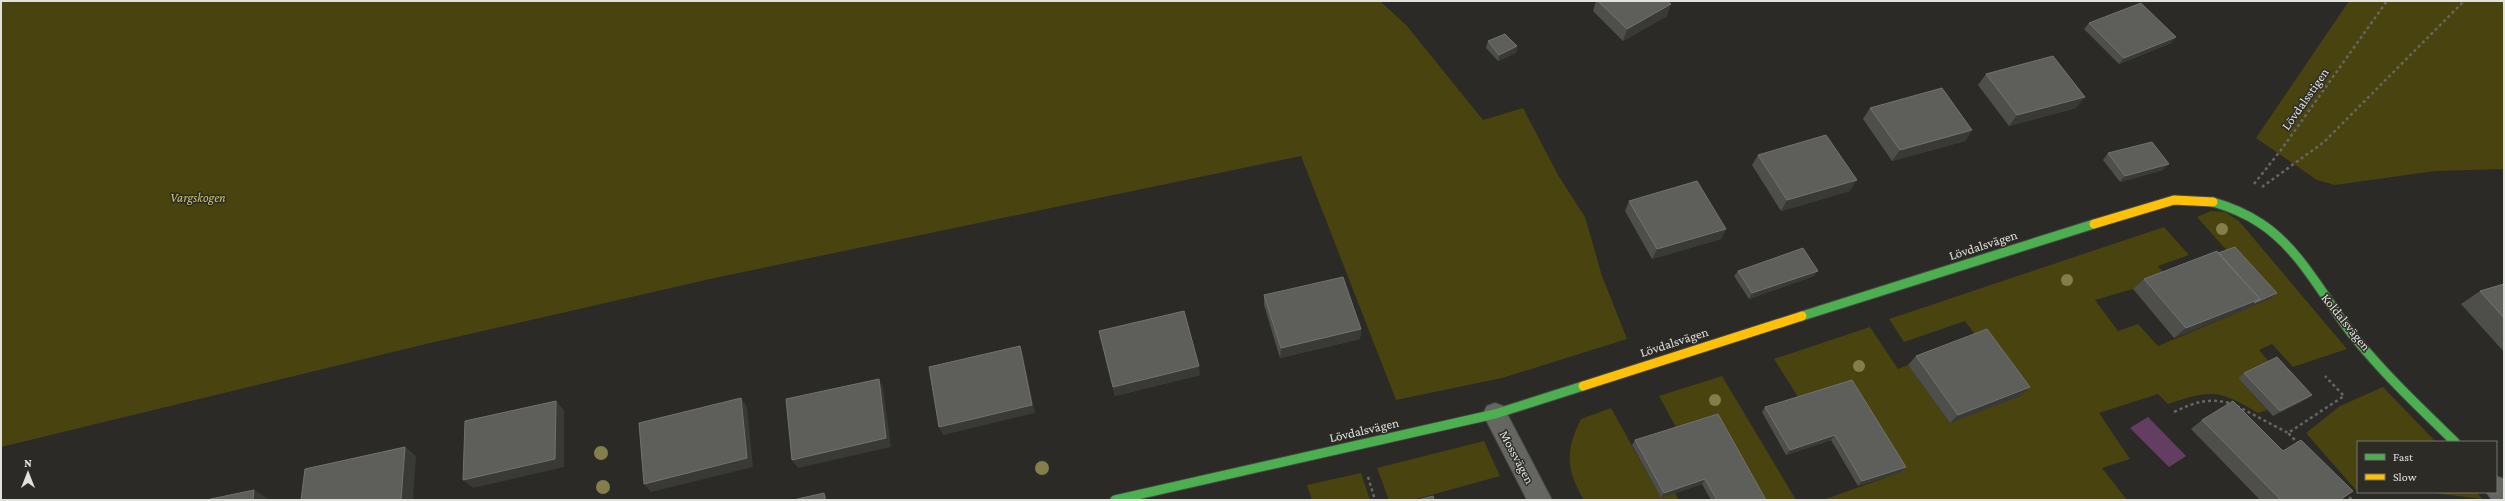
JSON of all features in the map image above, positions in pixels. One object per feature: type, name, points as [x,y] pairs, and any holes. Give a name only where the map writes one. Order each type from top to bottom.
[{"type":"street","name":"Lövdalsvägen","points":[[1115,500],[1495,414],[2010,250],[2174,200],[2196,198],[2236,206]]},
{"type":"street","name":"Koldalsvägen","points":[[2236,206],[2257,218],[2279,235],[2344,324],[2406,393],[2454,441]]},
{"type":"street","name":"Mossvägen","points":[[1495,414],[1540,500]]},
{"type":"street","points":[[2497,488],[2504,496]]},
{"type":"path","name":"Lövdalsstigen","points":[[2236,206],[2281,150],[2387,1]]},
{"type":"path","points":[[2236,206],[2324,142],[2464,1]]},
{"type":"path","points":[[2288,433],[2344,396],[2325,376]]},
{"type":"path","points":[[2174,412],[2201,400],[2216,398],[2239,407],[2254,417],[2288,433],[2304,450]]},
{"type":"path","points":[[1366,472],[1375,500]]},
{"type":"path","points":[[2341,489],[2352,500]]},
{"type":"green space","name":"Vargskogen","points":[[1,1],[1380,1],[1407,26],[1483,120],[1523,108],[1558,175],[1585,217],[1602,276],[1627,339],[1502,378],[1396,400],[1301,156],[719,277],[426,344],[1,447]]},
{"type":"green space","points":[[2349,1],[2504,1],[2504,169],[2435,171],[2335,185],[2317,180],[2256,138]]},
{"type":"green space","points":[[2211,211],[2225,212],[2239,221],[2347,349],[2293,367],[2272,344],[2259,350],[2270,363],[2238,378],[2267,410],[2258,413],[2233,400],[2214,394],[2195,396],[2168,404],[2158,394],[2099,413],[2130,459],[2102,468],[2127,500],[1823,500],[1901,472],[1800,400],[1774,359],[1870,327],[1898,369],[1908,365],[1950,423],[2021,396],[1965,321],[1904,342],[1889,319],[2164,227],[2189,255],[2158,266],[2166,276],[2133,289],[2095,300],[2118,331],[2138,324],[2158,346],[2270,299],[2197,217]]},
{"type":"green space","points":[[1722,376],[1796,500],[1760,500],[1678,431],[1659,396]]},
{"type":"green space","points":[[2383,387],[2435,441],[2357,441],[2356,490],[2306,433],[2340,406]]},
{"type":"green space","points":[[1611,408],[1661,498],[1675,493],[1679,500],[1584,500],[1571,470],[1570,451],[1572,441],[1581,419]]},
{"type":"green space","points":[[1484,441],[1500,476],[1413,500],[1389,500],[1377,468]]},
{"type":"green space","points":[[1361,473],[1370,500],[1312,500],[1307,485]]},
{"type":"green space","points":[[2432,493],[2478,493],[2482,499]]},
{"type":"shaded area","points":[[2148,417],[2186,456],[2169,467],[2130,428]]},
{"type":"building","points":[[1598,1],[1667,1],[1671,4],[1627,29]]},
{"type":"building","points":[[2141,3],[2176,37],[2124,58],[2089,23]]},
{"type":"building","points":[[1505,34],[1517,46],[1499,55],[1488,41]]},
{"type":"building","points":[[2053,56],[2085,97],[2017,115],[1986,74]]},
{"type":"building","points":[[1942,88],[1972,130],[1900,150],[1870,108]]},
{"type":"building","points":[[1826,135],[1857,180],[1787,200],[1758,155]]},
{"type":"building","points":[[2152,142],[2169,164],[2125,176],[2108,153]]},
{"type":"building","points":[[1697,181],[1726,229],[1657,249],[1629,201]]},
{"type":"building","points":[[2235,247],[2277,293],[2254,303],[2260,299],[2218,253]]},
{"type":"building","points":[[1803,248],[1818,271],[1752,293],[1738,271]]},
{"type":"building","points":[[2217,251],[2260,299],[2186,328],[2144,279]]},
{"type":"building","points":[[1343,277],[1361,329],[1281,348],[1264,295]]},
{"type":"building","points":[[2504,284],[2504,318],[2480,291]]},
{"type":"building","points":[[1184,311],[1199,366],[1113,387],[1099,331]]},
{"type":"building","points":[[1987,329],[2030,387],[1958,415],[1916,356]]},
{"type":"building","points":[[1020,346],[1032,405],[939,427],[929,367]]},
{"type":"building","points":[[2277,357],[2312,395],[2280,411],[2244,373]]},
{"type":"building","points":[[879,379],[886,438],[792,460],[786,399]]},
{"type":"building","points":[[1852,380],[1906,467],[1862,481],[1835,435],[1790,450],[1765,407]]},
{"type":"building","points":[[741,398],[747,458],[644,484],[639,423]]},
{"type":"building","points":[[556,401],[555,459],[463,480],[465,421]]},
{"type":"building","points":[[2233,401],[2283,451],[2301,440],[2353,491],[2340,500],[2281,500],[2202,420]]},
{"type":"building","points":[[1718,414],[1766,500],[1717,500],[1705,479],[1664,493],[1635,440]]},
{"type":"building","points":[[405,447],[401,500],[301,500],[305,469]]},
{"type":"building","points":[[254,490],[253,500],[206,500]]},
{"type":"building","points":[[824,493],[825,500],[793,500]]},
{"type":"building","points":[[1433,496],[1434,500],[1418,500]]},
{"type":"traffic: fast","points":[[2213,202],[2239,211],[2261,223],[2279,239],[2311,276],[2340,318],[2379,366],[2454,441]]},
{"type":"traffic: fast","points":[[1802,316],[2094,224]]},
{"type":"traffic: fast","points":[[1115,500],[1495,414],[1583,386]]},
{"type":"traffic: slow","points":[[2094,224],[2174,200],[2213,202]]},
{"type":"traffic: slow","points":[[1583,386],[1802,316]]}]
